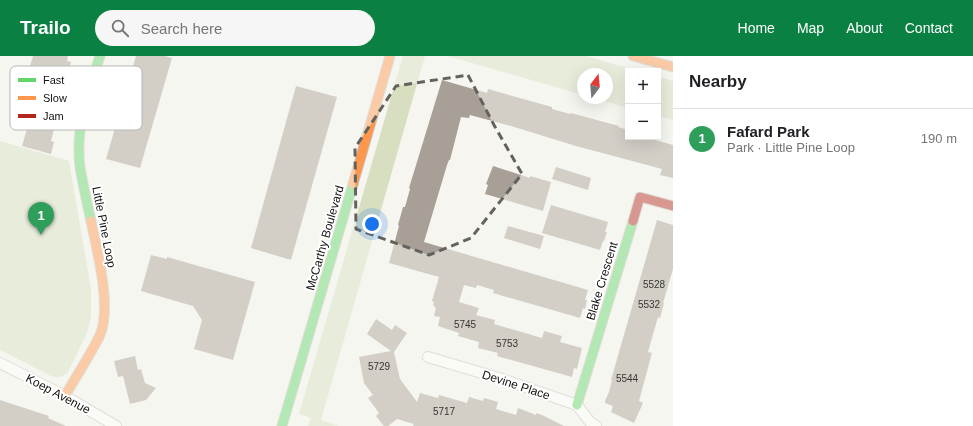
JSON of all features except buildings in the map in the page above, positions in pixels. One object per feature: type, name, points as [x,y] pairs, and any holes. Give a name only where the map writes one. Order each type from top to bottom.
[{"type":"street","name":"Little Pine Loop","points":[[97,66],[100,56]]},
{"type":"street","name":"McCarthy Boulevard","points":[[282,426],[390,56]]},
{"type":"street","points":[[633,56],[673,67]]},
{"type":"street","name":"Little Pine Loop","points":[[66,396],[100,334],[104,317],[104,295],[100,268],[80,166],[78,149],[80,130]]},
{"type":"street","name":"Blake Crescent","points":[[576,405],[640,196],[673,206]]},
{"type":"street","name":"Devine Place","points":[[428,357],[502,379],[576,405]]},
{"type":"street","name":"Koep Avenue","points":[[0,363],[66,396],[116,426]]},
{"type":"street","points":[[576,405],[590,422],[596,426]]},
{"type":"highlighted area","points":[[468,75],[522,174],[471,238],[429,255],[356,229],[355,148],[396,86]]},
{"type":"green space","points":[[403,56],[425,56],[321,420],[338,426],[308,426],[311,418],[299,414]]},
{"type":"green space","points":[[448,56],[587,56],[628,68],[625,68],[625,107],[613,104],[613,68],[577,68],[577,93]]},
{"type":"green space","points":[[661,78],[673,81],[673,120],[661,117]]},
{"type":"green space","points":[[0,141],[69,161],[91,289],[91,317],[87,333],[68,372],[61,377],[53,377],[0,350]]},
{"type":"traffic: fast","points":[[97,66],[100,56]]},
{"type":"traffic: fast","points":[[80,130],[80,167],[91,221]]},
{"type":"traffic: fast","points":[[282,426],[353,184]]},
{"type":"traffic: fast","points":[[577,405],[633,221]]},
{"type":"traffic: slow","points":[[353,184],[390,56]]},
{"type":"traffic: slow","points":[[633,56],[673,67]]},
{"type":"traffic: slow","points":[[65,396],[96,343],[103,323],[104,294],[100,263],[91,221]]},
{"type":"traffic: jam","points":[[633,221],[640,197],[673,206]]},
{"type":"place","name":"Fafard Park","points":[[41,235]]}]
